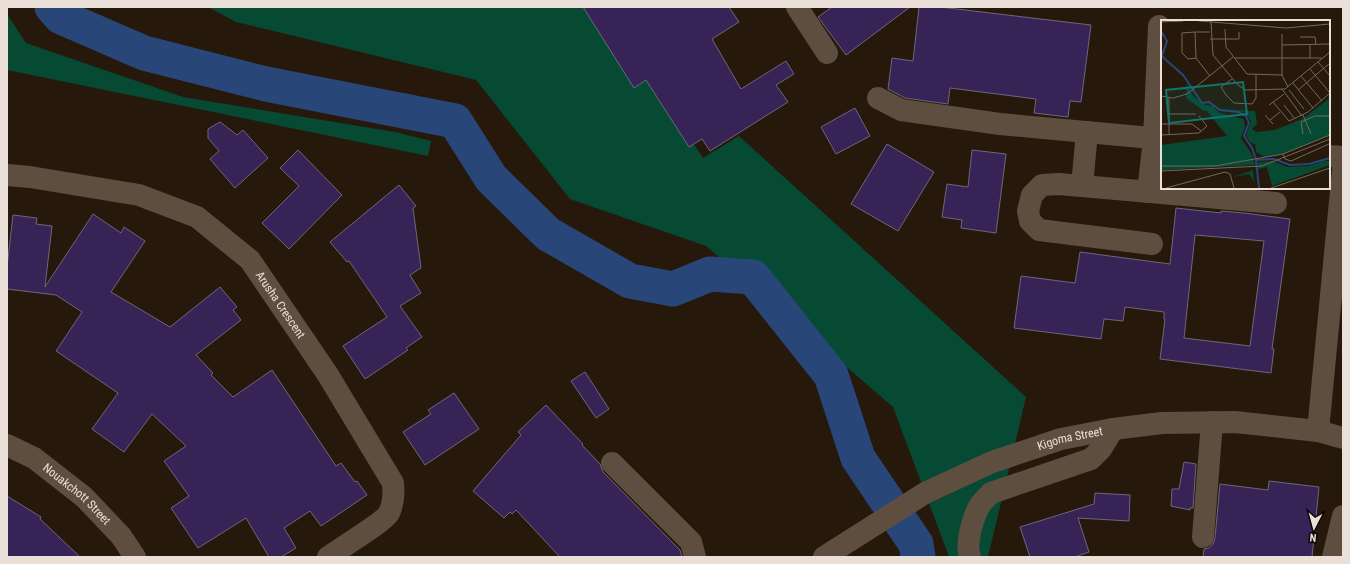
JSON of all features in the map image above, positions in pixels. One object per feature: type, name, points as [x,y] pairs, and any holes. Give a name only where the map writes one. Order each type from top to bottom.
[{"type":"street","points":[[797,7],[827,53]]},
{"type":"street","points":[[1148,192],[1158,139],[1159,26]]},
{"type":"street","points":[[878,98],[901,110],[1000,124],[1158,139]]},
{"type":"street","points":[[1082,186],[1087,132]]},
{"type":"street","points":[[1330,156],[1343,157]]},
{"type":"street","points":[[1318,431],[1343,170]]},
{"type":"street","name":"Arusha Crescent","points":[[7,175],[30,177],[138,195],[197,217],[250,260],[328,375],[393,483],[394,498],[389,515],[328,557]]},
{"type":"street","points":[[1152,244],[1039,230],[1030,221],[1028,211],[1032,195],[1042,185],[1059,184],[1276,203]]},
{"type":"street","points":[[1203,537],[1212,422]]},
{"type":"street","name":"Kigoma Street","points":[[824,557],[925,493],[992,462],[1061,439],[1113,429],[1162,423],[1212,422],[1235,422],[1318,431],[1343,438]]},
{"type":"street","points":[[970,557],[968,552],[972,522],[981,504],[991,493],[1091,459],[1101,449],[1113,429]]},
{"type":"street","name":"Nouakchott Street","points":[[7,445],[34,458],[84,497],[122,536],[135,557]]},
{"type":"street","points":[[612,463],[691,542],[695,557]]},
{"type":"street","points":[[1333,557],[1343,516]]},
{"type":"green space","points":[[208,7],[604,7],[703,158],[739,136],[1026,397],[988,557],[949,557],[893,407],[706,246],[570,199],[476,80],[236,22]]},
{"type":"green space","points":[[7,14],[26,43],[183,97],[395,132],[431,141],[428,156],[7,70]]},
{"type":"building","points":[[583,7],[729,7],[739,22],[712,39],[741,89],[786,61],[794,74],[776,85],[788,102],[710,151],[702,139],[689,147],[646,80],[634,88]]},
{"type":"building","points":[[832,7],[910,7],[846,55],[818,17]]},
{"type":"building","points":[[919,7],[940,7],[1091,25],[1081,102],[1070,101],[1068,117],[1034,113],[1036,99],[950,88],[948,104],[905,98],[888,89],[892,58],[913,61]]},
{"type":"building","points":[[855,108],[870,136],[836,154],[821,127]]},
{"type":"building","points":[[220,122],[237,135],[243,130],[268,158],[235,188],[210,159],[219,151],[208,138],[208,129]]},
{"type":"building","points":[[887,144],[934,172],[898,231],[851,204]]},
{"type":"building","points":[[298,150],[342,195],[289,249],[262,223],[299,186],[280,168]]},
{"type":"building","points":[[972,150],[1006,154],[996,233],[961,228],[962,220],[942,217],[947,184],[968,187]]},
{"type":"building","points":[[399,185],[416,206],[413,208],[421,268],[410,275],[421,293],[400,306],[422,337],[406,348],[408,350],[365,379],[343,346],[387,317],[349,261],[347,262],[330,242]]},
{"type":"building","points":[[1176,208],[1221,213],[1221,211],[1244,213],[1290,219],[1272,349],[1274,349],[1271,373],[1160,359],[1165,319],[1164,312],[1125,307],[1123,321],[1104,319],[1101,339],[1014,328],[1021,276],[1075,283],[1080,252],[1170,264]],"holes":[[[1195,235],[1264,241],[1250,346],[1184,338]]]},
{"type":"building","points":[[93,214],[121,233],[124,227],[145,241],[111,292],[170,327],[220,287],[237,307],[233,310],[241,320],[196,355],[213,373],[211,375],[233,397],[272,370],[336,466],[341,463],[367,495],[321,526],[310,511],[284,528],[296,548],[281,557],[269,557],[246,518],[198,548],[171,508],[189,496],[164,461],[186,446],[152,414],[124,452],[92,429],[118,393],[56,351],[82,312],[56,295],[7,289],[7,267],[13,215],[37,218],[36,224],[52,226],[45,287]]},
{"type":"building","points":[[585,372],[609,409],[596,418],[571,381]]},
{"type":"building","points":[[454,393],[479,429],[425,465],[403,432],[431,414],[428,410]]},
{"type":"building","points":[[546,405],[583,444],[582,445],[600,464],[603,472],[680,550],[682,557],[560,557],[516,510],[512,514],[510,512],[504,518],[473,491],[521,435],[518,432]]},
{"type":"building","points":[[1184,462],[1196,464],[1193,508],[1190,508],[1190,510],[1171,506],[1172,489],[1179,489]]},
{"type":"building","points":[[1269,481],[1319,487],[1312,557],[1203,557],[1204,549],[1209,548],[1213,544],[1215,538],[1220,484],[1268,490]]},
{"type":"building","points":[[1095,493],[1130,495],[1129,521],[1078,518],[1089,552],[1075,557],[1030,557],[1020,527],[1094,504]]},
{"type":"building","points":[[7,496],[41,517],[40,519],[80,557],[7,557]]},
{"type":"waterway","points":[[52,7],[61,17],[144,53],[266,84],[455,121],[491,178],[548,234],[630,281],[673,289],[710,274],[753,277],[831,375],[858,458],[916,544],[918,557]]}]
